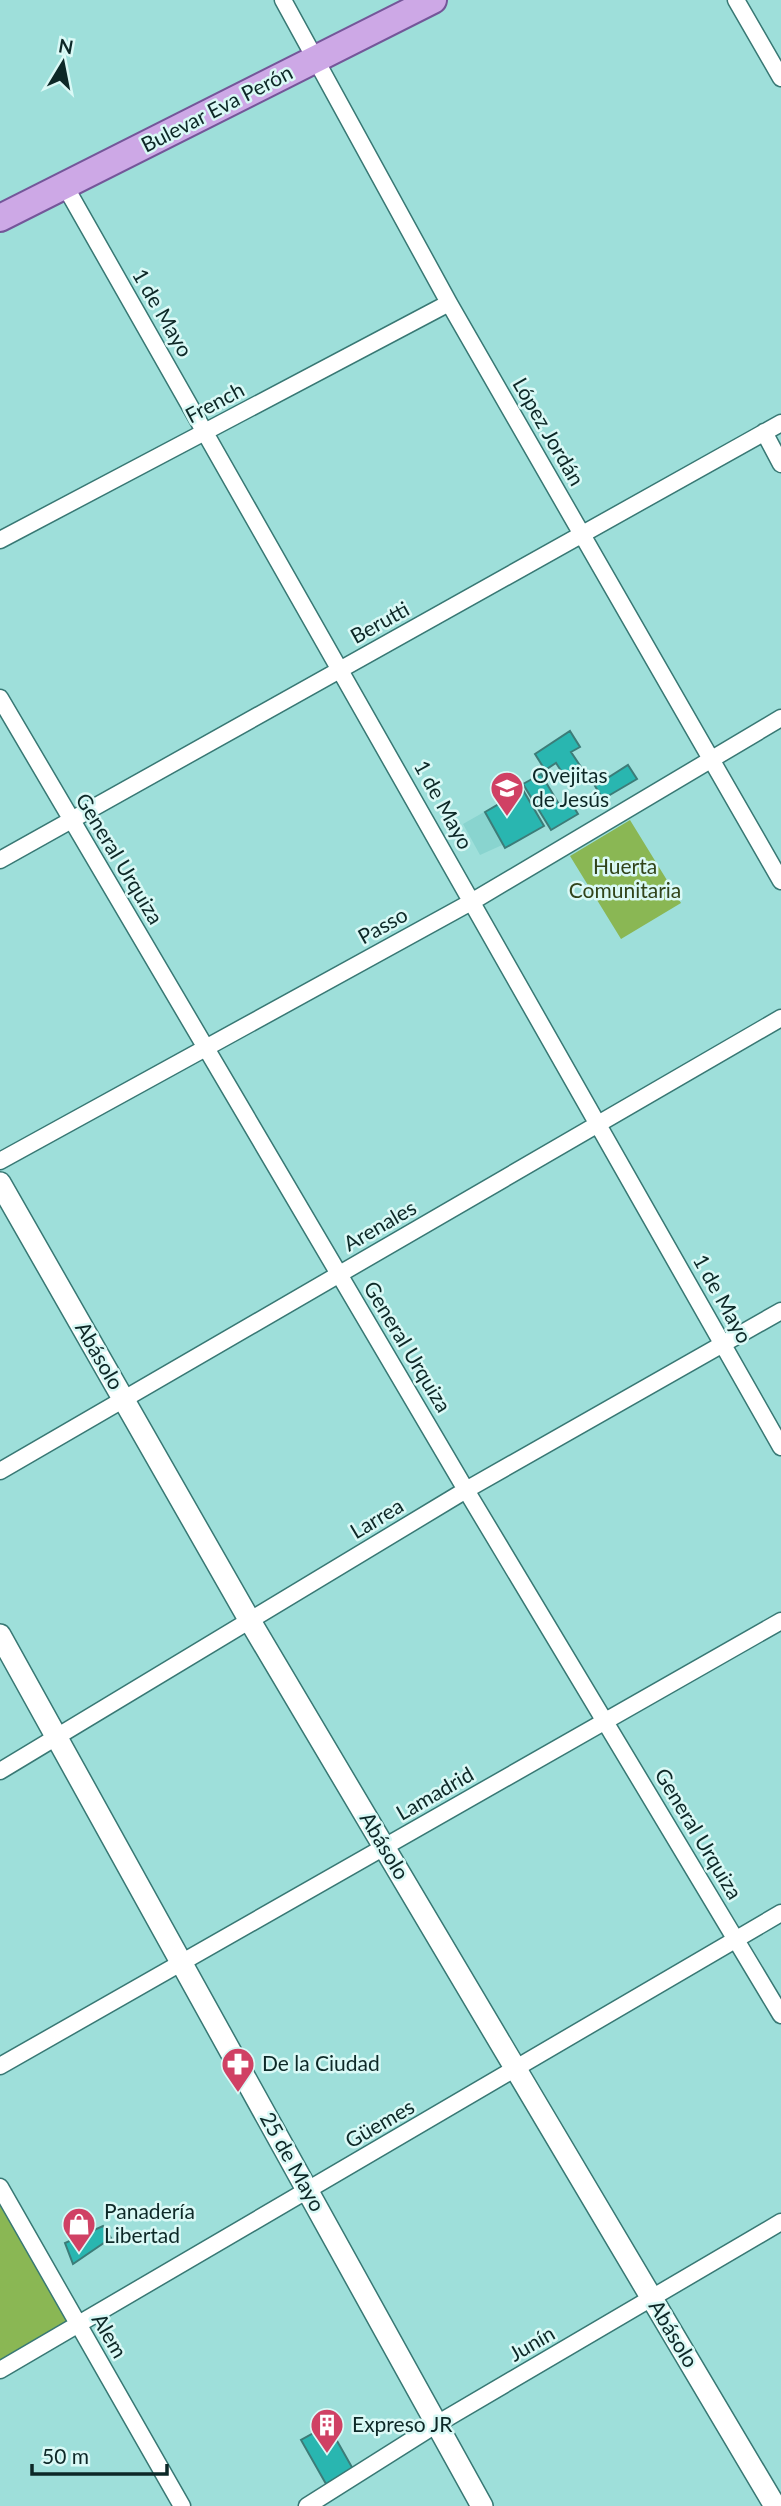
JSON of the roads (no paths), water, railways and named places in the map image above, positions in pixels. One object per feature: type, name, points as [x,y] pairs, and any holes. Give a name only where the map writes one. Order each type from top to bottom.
[{"type":"main road","name":"Bulevar Eva Perón","points":[[0,218],[433,0]]},
{"type":"street","name":"López Jordán","points":[[283,0],[449,303],[781,881]]},
{"type":"street","points":[[736,0],[781,78]]},
{"type":"street","name":"1 de Mayo","points":[[65,186],[342,668],[781,1447]]},
{"type":"street","name":"French","points":[[0,540],[449,303]]},
{"type":"street","name":"Berutti","points":[[0,860],[781,423]]},
{"type":"street","points":[[764,432],[781,464]]},
{"type":"street","name":"General Urquiza","points":[[0,698],[466,1490],[781,2015]]},
{"type":"street","name":"Passo","points":[[0,1161],[473,901],[781,718]]},
{"type":"street","name":"Arenales","points":[[0,1471],[781,1018]]},
{"type":"street","name":"Abásolo","points":[[0,1183],[250,1621],[775,2506]]},
{"type":"street","name":"Larrea","points":[[0,1771],[466,1490],[781,1311]]},
{"type":"street","name":"Lamadrid","points":[[0,2066],[781,1620]]},
{"type":"street","name":"25 de Mayo","points":[[0,1635],[482,2506]]},
{"type":"street","name":"Güemes","points":[[0,2370],[781,1913]]},
{"type":"street","name":"Alem","points":[[0,2187],[182,2506]]},
{"type":"street","name":"Junín","points":[[307,2506],[437,2424],[781,2222]]},
{"type":"place","name":"Ovejitas de Jesús","points":[[507,818]]},
{"type":"place","name":"De la Ciudad","points":[[238,2094]]},
{"type":"place","name":"Panadería Libertad","points":[[79,2254]]},
{"type":"place","name":"Expreso JR","points":[[327,2455]]},
{"type":"park label","name":"Huerta Comunitaria","points":[[625,879]]}]
